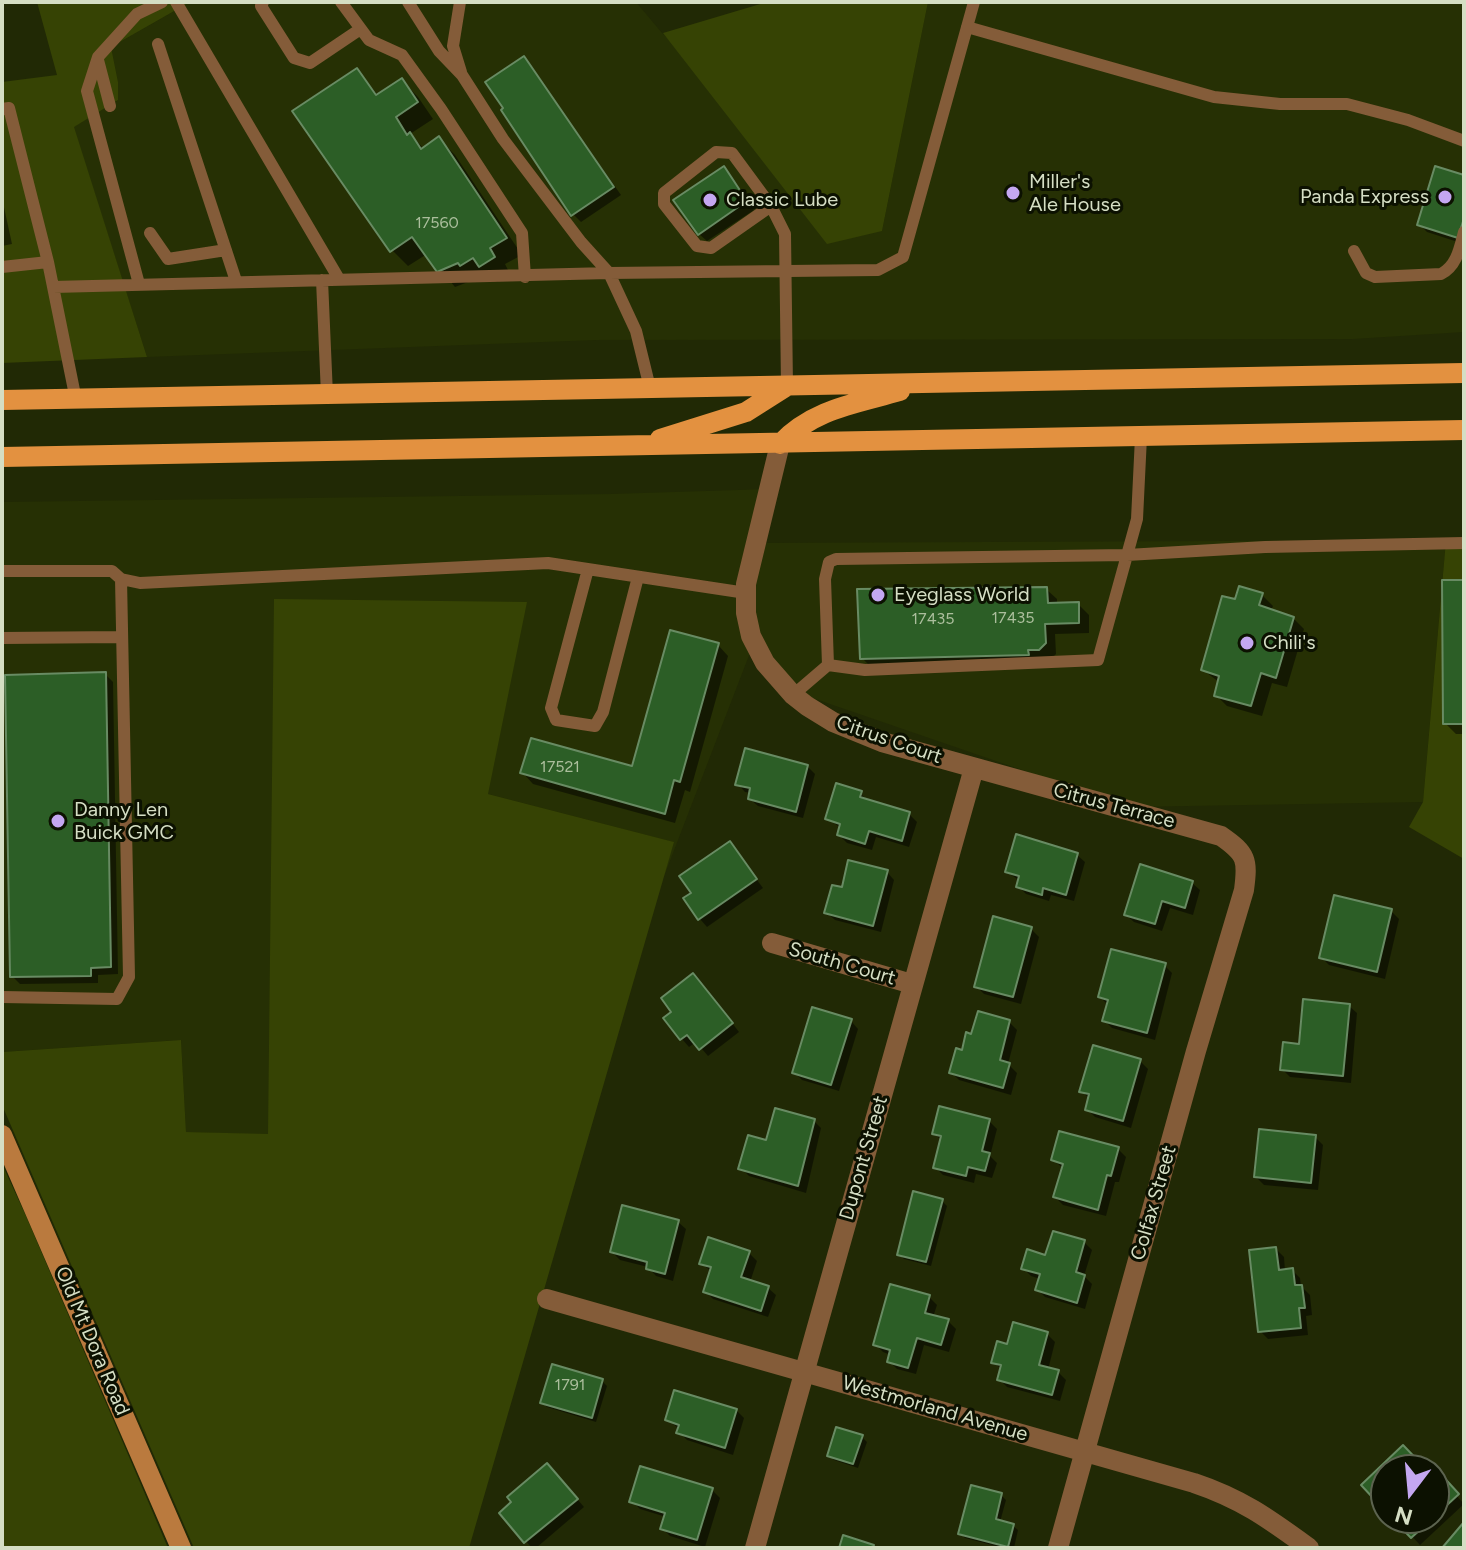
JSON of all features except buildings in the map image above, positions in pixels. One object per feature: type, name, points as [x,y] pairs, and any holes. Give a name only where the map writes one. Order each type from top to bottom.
[{"type":"main road","points":[[2,400],[1464,373]]},
{"type":"main road","points":[[780,444],[794,429],[813,417],[927,383]]},
{"type":"main road","points":[[637,446],[746,412],[787,386]]},
{"type":"main road","points":[[2,457],[1464,430]]},
{"type":"street","name":"Citrus Court","points":[[780,444],[750,563],[746,593],[751,636],[765,663],[793,695],[833,722],[882,742],[974,768]]},
{"type":"street","name":"Citrus Terrace","points":[[974,768],[1221,836],[1238,848],[1245,859]]},
{"type":"street","name":"Dupont Street","points":[[755,1548],[974,768]]},
{"type":"street","name":"Colfax Street","points":[[1058,1548],[1244,890],[1245,859]]},
{"type":"street","name":"South Court","points":[[772,943],[912,984]]},
{"type":"street","name":"Old Mt Dora Road","points":[[2,1135],[181,1548]]},
{"type":"street","name":"Westmorland Avenue","points":[[547,1299],[1227,1494],[1254,1508],[1309,1548]]},
{"type":"lane","points":[[139,284],[87,91],[98,57],[137,14],[162,2]]},
{"type":"lane","points":[[176,2],[339,279]]},
{"type":"lane","points":[[263,2],[261,6],[294,58],[310,63],[359,30]]},
{"type":"lane","points":[[341,2],[369,40],[402,55],[441,109],[522,233],[525,277]]},
{"type":"lane","points":[[408,2],[439,51],[462,75],[503,139],[581,242],[609,273],[636,331],[650,388]]},
{"type":"lane","points":[[460,2],[453,46],[462,75]]},
{"type":"lane","points":[[53,287],[609,273],[878,270],[903,257],[974,2]]},
{"type":"lane","points":[[967,27],[1214,97],[1280,104],[1347,104],[1408,120],[1464,141]]},
{"type":"lane","points":[[158,44],[236,281]]},
{"type":"lane","points":[[98,57],[110,106]]},
{"type":"lane","points":[[2,109],[9,108],[48,262],[76,400]]},
{"type":"lane","points":[[771,206],[711,248],[697,246],[664,204],[664,193],[716,152],[732,153],[771,206],[785,234],[787,386]]},
{"type":"lane","points":[[1354,251],[1366,273],[1375,277],[1441,274],[1456,258],[1464,232]]},
{"type":"lane","points":[[150,233],[168,259],[226,250]]},
{"type":"lane","points":[[2,267],[48,262]]},
{"type":"lane","points":[[322,280],[327,395]]},
{"type":"lane","points":[[793,695],[828,665],[865,670],[1098,660],[1137,519],[1141,437]]},
{"type":"lane","points":[[828,665],[825,579],[829,562],[836,559],[1127,555],[1265,547],[1464,543]]},
{"type":"lane","points":[[2,571],[112,571],[121,579],[140,583],[548,563],[746,593]]},
{"type":"lane","points":[[588,569],[551,708],[556,720],[595,726],[603,712],[638,577]]},
{"type":"lane","points":[[2,997],[117,999],[129,977],[121,579]]},
{"type":"lane","points":[[2,638],[122,637]]},
{"type":"shaded area","points":[[37,2],[190,2],[111,47],[118,100],[74,127],[147,357],[2,363],[2,82],[57,75]]},
{"type":"shaded area","points":[[190,2],[636,2],[662,33],[882,231],[928,2],[1464,2],[1464,332],[1353,339],[596,340],[147,357],[73,127],[118,100],[111,47]]},
{"type":"shaded area","points":[[767,2],[928,2],[882,231],[827,244],[663,33]]},
{"type":"shaded area","points":[[770,489],[762,543],[1446,540],[1423,802],[1130,807],[798,693],[767,657],[758,632],[663,879],[673,842],[488,794],[275,599],[269,1135],[186,1132],[181,1040],[2,1052],[2,502]]},
{"type":"shaded area","points":[[1446,540],[1464,541],[1464,859],[1409,827],[1423,802]]},
{"type":"shaded area","points":[[274,599],[527,602],[488,794],[674,842],[469,1548],[194,1548],[2,1105],[2,1052],[181,1040],[186,1132],[268,1134]]},
{"type":"shaded area","points":[[2,1164],[26,1216],[168,1548],[2,1548]]},
{"type":"place","name":"Miller's Ale House","points":[[1013,193]]},
{"type":"place","name":"Panda Express","points":[[1445,197]]},
{"type":"place","name":"Classic Lube","points":[[710,200]]},
{"type":"place","name":"Eyeglass World","points":[[878,595]]},
{"type":"place","name":"Chili's","points":[[1247,643]]},
{"type":"place","name":"Danny Len Buick GMC","points":[[58,821]]}]
